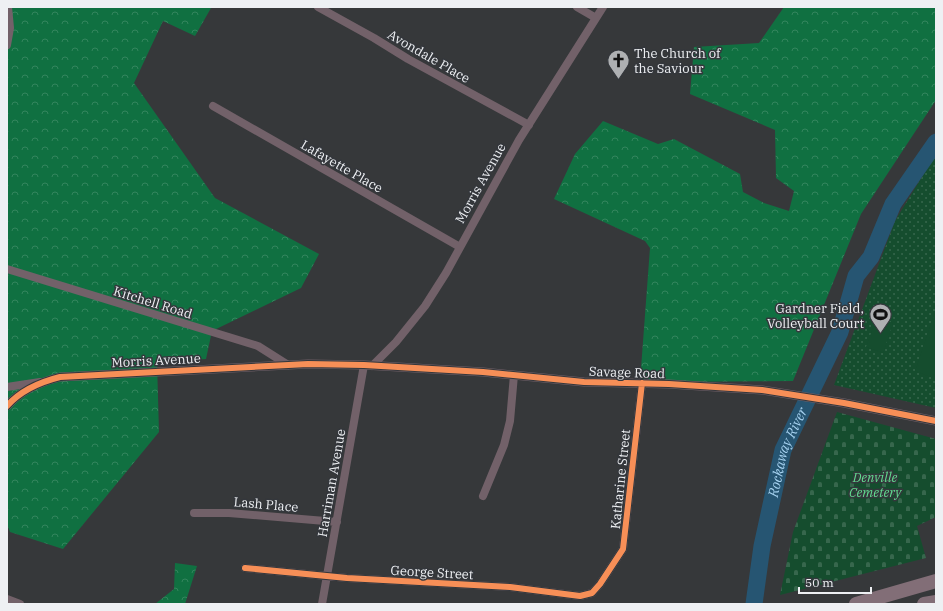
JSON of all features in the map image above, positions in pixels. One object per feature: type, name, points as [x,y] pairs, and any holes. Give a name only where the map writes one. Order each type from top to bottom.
[{"type":"highway","points":[[856,604],[936,581]]},
{"type":"highway","points":[[924,604],[936,602]]},
{"type":"street","points":[[7,45],[10,28],[8,7]]},
{"type":"street","name":"Avondale Place","points":[[318,7],[408,59],[529,125]]},
{"type":"street","points":[[577,7],[596,18]]},
{"type":"street","name":"Morris Avenue","points":[[368,366],[396,342],[425,306],[460,247],[494,182],[603,7]]},
{"type":"street","name":"Lafayette Place","points":[[213,106],[460,247]]},
{"type":"street","name":"Kitchell Road","points":[[7,269],[258,346],[288,365]]},
{"type":"street","name":"Morris Avenue","points":[[7,406],[23,392],[47,380],[69,376],[315,364]]},
{"type":"street","name":"Savage Road","points":[[315,364],[514,375],[584,382],[642,383],[762,390],[844,403],[936,421]]},
{"type":"street","name":"Harriman Avenue","points":[[322,604],[368,366]]},
{"type":"street","points":[[483,496],[504,445],[510,421],[514,375]]},
{"type":"street","points":[[7,387],[47,380]]},
{"type":"street","name":"Katharine Street","points":[[608,572],[623,549],[642,383]]},
{"type":"street","name":"Lash Place","points":[[194,513],[229,513],[337,522]]},
{"type":"street","name":"George Street","points":[[245,568],[442,584],[510,587],[580,596],[592,593],[608,572]]},
{"type":"street","points":[[7,599],[20,604]]},
{"type":"green space","points":[[7,7],[211,8],[195,36],[163,21],[134,83],[215,198],[319,254],[301,288],[212,331],[206,359],[157,362],[159,432],[63,549],[10,532],[7,524]]},
{"type":"green space","points":[[784,7],[936,7],[936,100],[861,214],[793,381],[640,382],[650,248],[645,241],[554,199],[575,154],[603,121],[658,144],[674,139],[740,174],[743,192],[764,203],[789,211],[794,191],[776,178],[775,130],[690,94],[694,47],[759,43]]},
{"type":"green space","points":[[936,154],[936,408],[834,385],[895,221]]},
{"type":"green space","points":[[936,309],[936,379],[915,371]]},
{"type":"green space","name":"Gardner Field, Volleyball Court","points":[[877,317],[893,323],[883,353],[866,347]]},
{"type":"green space","name":"Denville Cemetery","points":[[837,412],[936,439],[936,517],[917,526],[926,558],[780,595],[793,532]]},
{"type":"green space","points":[[175,563],[197,566],[185,604],[155,604],[174,589]]},
{"type":"waterway","name":"Rockaway River","points":[[754,604],[762,546],[783,450],[840,332],[856,276],[871,257],[893,204],[936,142]]},
{"type":"cycle path","points":[[7,406],[18,395],[31,387],[60,377],[308,364],[364,365],[483,372],[584,382],[669,384],[762,390],[844,403],[936,421]]},
{"type":"cycle path","points":[[245,568],[347,578],[510,587],[580,596],[592,593],[600,584],[623,549],[642,383]]},
{"type":"place","name":"The Church of the Saviour","points":[[618,80]]},
{"type":"place","name":"Gardner Field, Volleyball Court","points":[[880,334]]}]
